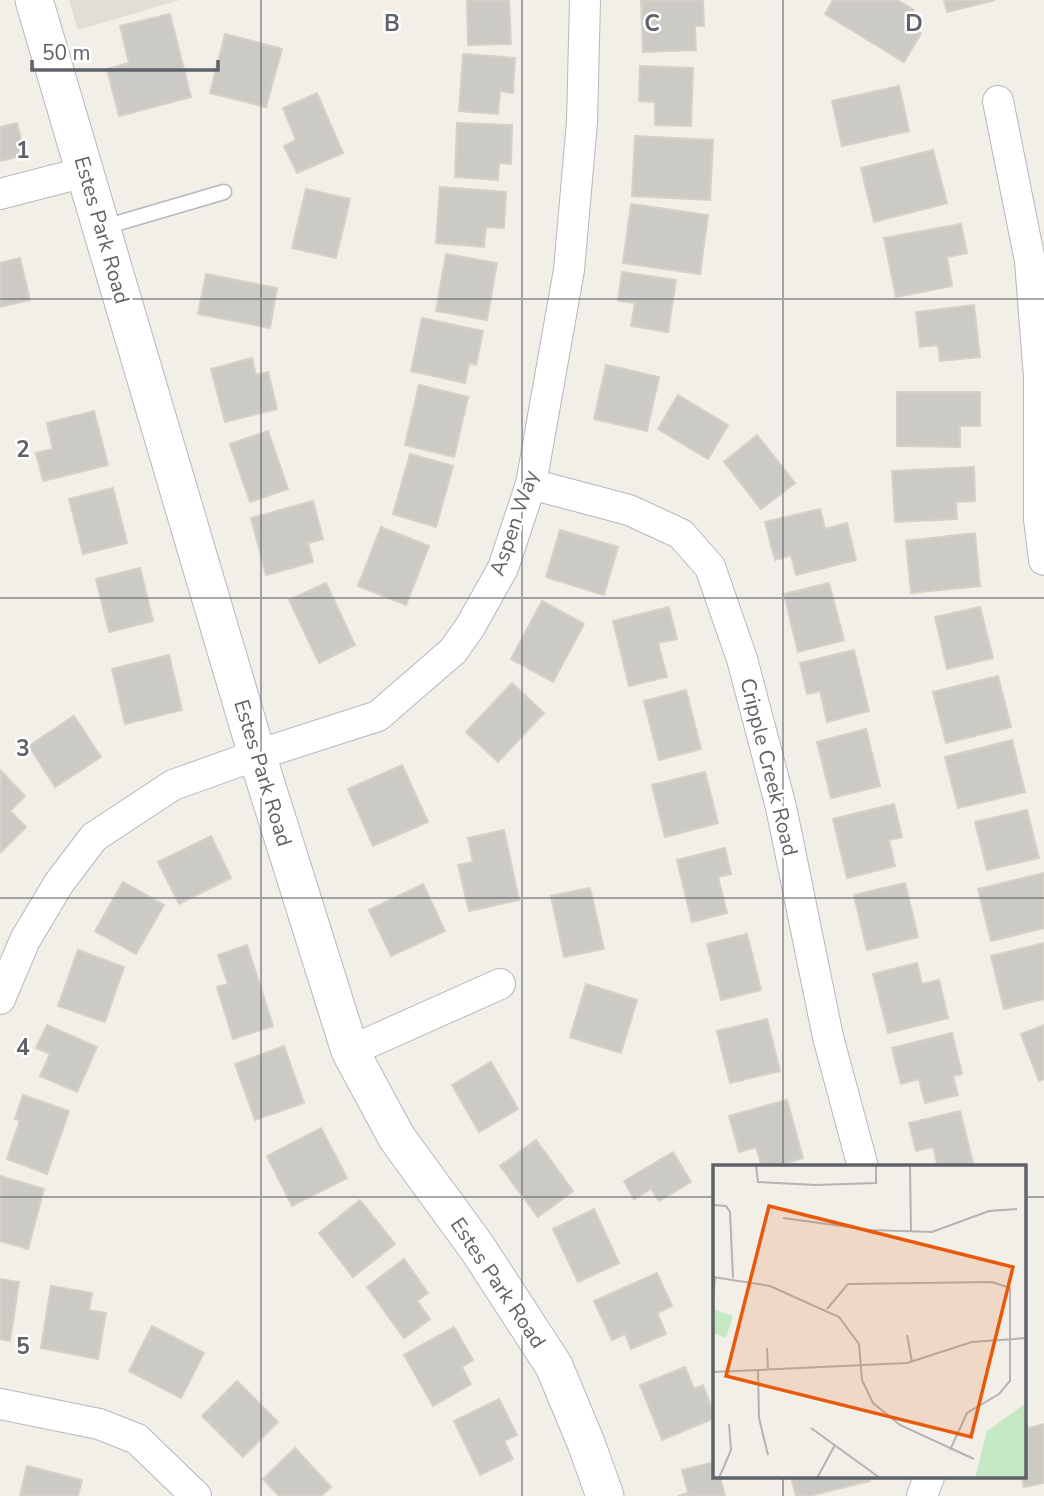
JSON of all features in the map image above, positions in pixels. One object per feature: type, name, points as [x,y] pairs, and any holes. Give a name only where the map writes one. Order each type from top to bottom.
[{"type":"street","name":"Estes Park Road","points":[[34,0],[257,755],[350,1051],[397,1138],[478,1249],[554,1366],[605,1496]]},
{"type":"street","name":"Aspen Way","points":[[0,999],[25,940],[59,883],[94,837],[173,785],[378,716],[453,651],[470,626],[503,568],[531,484],[569,270],[582,122],[585,0]]},
{"type":"street","points":[[998,101],[1030,261],[1039,377],[1040,519],[1044,560]]},
{"type":"street","points":[[0,194],[85,172]]},
{"type":"street","name":"Cripple Creek Road","points":[[531,484],[629,510],[681,534],[710,567],[742,659],[781,807],[828,1037],[862,1165]]},
{"type":"street","points":[[350,1051],[500,984]]},
{"type":"street","points":[[0,1404],[99,1424],[137,1439],[196,1496]]},
{"type":"street","points":[[922,1496],[929,1478]]},
{"type":"lane","points":[[101,228],[224,192]]},
{"type":"shaded area","points":[[69,0],[180,0],[78,30]]},
{"type":"building","points":[[467,0],[509,0],[511,44],[468,45]]},
{"type":"building","points":[[641,0],[703,0],[704,26],[695,26],[696,50],[643,52]]},
{"type":"building","points":[[833,0],[897,0],[914,10],[906,24],[921,33],[904,62],[825,14]]},
{"type":"building","points":[[944,0],[995,0],[947,12]]},
{"type":"building","points":[[170,14],[191,97],[119,116],[107,69],[129,63],[120,26]]},
{"type":"building","points":[[225,34],[282,49],[266,107],[210,93]]},
{"type":"building","points":[[463,54],[515,58],[513,93],[500,91],[498,114],[459,111]]},
{"type":"building","points":[[640,66],[693,68],[691,126],[655,125],[655,102],[639,101]]},
{"type":"building","points":[[899,86],[909,131],[842,146],[832,101]]},
{"type":"building","points":[[317,93],[343,153],[297,173],[284,146],[296,140],[283,108]]},
{"type":"building","points":[[17,123],[25,155],[0,161],[0,127]]},
{"type":"building","points":[[457,123],[512,125],[511,164],[499,163],[498,180],[455,177]]},
{"type":"building","points":[[635,136],[713,140],[710,200],[632,196]]},
{"type":"building","points":[[933,150],[947,203],[874,222],[861,168]]},
{"type":"building","points":[[440,187],[506,192],[504,228],[486,227],[484,247],[436,243]]},
{"type":"building","points":[[306,189],[350,199],[336,258],[292,248]]},
{"type":"building","points":[[631,204],[708,215],[700,274],[623,263]]},
{"type":"building","points":[[961,224],[967,253],[947,257],[952,286],[896,297],[884,238]]},
{"type":"building","points":[[446,254],[497,263],[487,320],[436,311]]},
{"type":"building","points":[[20,258],[30,300],[0,307],[0,263]]},
{"type":"building","points":[[622,272],[676,280],[668,332],[631,326],[635,303],[618,301]]},
{"type":"building","points":[[206,274],[277,288],[270,328],[198,314]]},
{"type":"building","points":[[974,305],[980,357],[940,361],[938,345],[920,347],[916,312]]},
{"type":"building","points":[[422,318],[483,331],[476,365],[469,363],[465,383],[411,371]]},
{"type":"building","points":[[252,358],[256,375],[268,372],[277,409],[225,422],[211,369]]},
{"type":"building","points":[[606,365],[659,377],[647,431],[594,419]]},
{"type":"building","points":[[419,385],[468,397],[454,457],[405,445]]},
{"type":"building","points":[[897,392],[980,392],[980,426],[960,426],[960,447],[897,446]]},
{"type":"building","points":[[678,395],[728,425],[708,459],[658,429]]},
{"type":"building","points":[[94,411],[108,465],[43,481],[36,453],[53,449],[47,423]]},
{"type":"building","points":[[268,431],[288,489],[250,502],[230,444]]},
{"type":"building","points":[[757,435],[795,483],[761,509],[724,462]]},
{"type":"building","points":[[410,454],[453,466],[436,527],[393,514]]},
{"type":"building","points":[[974,467],[975,501],[956,502],[957,519],[895,522],[892,471]]},
{"type":"building","points":[[113,488],[127,543],[83,554],[69,499]]},
{"type":"building","points":[[313,501],[323,539],[308,543],[313,562],[266,575],[251,518]]},
{"type":"building","points":[[820,509],[825,529],[847,523],[856,560],[796,575],[791,555],[775,560],[765,522]]},
{"type":"building","points":[[381,527],[429,546],[406,605],[358,586]]},
{"type":"building","points":[[560,530],[618,547],[604,595],[546,577]]},
{"type":"building","points":[[975,533],[980,586],[911,593],[906,541]]},
{"type":"building","points":[[140,568],[153,621],[109,632],[96,579]]},
{"type":"building","points":[[326,583],[355,645],[319,663],[289,600]]},
{"type":"building","points":[[829,583],[844,640],[798,652],[784,594]]},
{"type":"building","points":[[542,601],[584,624],[553,682],[511,659]]},
{"type":"building","points":[[669,607],[677,639],[658,643],[667,677],[629,686],[613,621]]},
{"type":"building","points":[[980,607],[993,658],[947,669],[935,617]]},
{"type":"building","points":[[854,650],[869,711],[827,722],[820,691],[807,694],[800,663]]},
{"type":"building","points":[[169,655],[182,710],[125,724],[112,669]]},
{"type":"building","points":[[998,676],[1011,727],[946,743],[933,692]]},
{"type":"building","points":[[512,683],[544,713],[498,762],[466,732]]},
{"type":"building","points":[[686,690],[701,749],[659,760],[644,701]]},
{"type":"building","points":[[74,716],[101,757],[55,787],[29,746]]},
{"type":"building","points":[[866,729],[880,786],[831,798],[817,742]]},
{"type":"building","points":[[1012,740],[1025,792],[958,808],[945,757]]},
{"type":"building","points":[[402,765],[428,822],[373,846],[348,789]]},
{"type":"building","points":[[1,771],[25,796],[10,811],[26,827],[0,853]]},
{"type":"building","points":[[705,772],[718,823],[665,837],[652,785]]},
{"type":"building","points":[[894,804],[902,837],[889,840],[895,866],[847,878],[833,819]]},
{"type":"building","points":[[1027,810],[1039,858],[987,870],[975,822]]},
{"type":"building","points":[[504,830],[519,900],[469,911],[458,865],[473,862],[468,838]]},
{"type":"building","points":[[211,836],[231,878],[179,904],[158,862]]},
{"type":"building","points":[[725,848],[731,874],[718,877],[727,913],[692,922],[677,860]]},
{"type":"building","points":[[1044,873],[1044,928],[991,941],[978,889]]},
{"type":"building","points":[[123,882],[164,905],[136,954],[95,931]]},
{"type":"building","points":[[905,883],[918,937],[867,950],[854,895]]},
{"type":"building","points":[[423,884],[445,931],[391,956],[369,910]]},
{"type":"building","points":[[590,888],[604,949],[564,957],[551,896]]},
{"type":"building","points":[[747,934],[761,990],[721,1000],[707,944]]},
{"type":"building","points":[[1044,943],[1044,999],[1004,1009],[991,956]]},
{"type":"building","points":[[247,945],[273,1026],[233,1039],[217,987],[228,984],[218,955]]},
{"type":"building","points":[[78,950],[124,967],[105,1022],[58,1006]]},
{"type":"building","points":[[917,963],[922,984],[939,980],[948,1018],[888,1033],[873,974]]},
{"type":"building","points":[[586,984],[637,1000],[621,1053],[570,1037]]},
{"type":"building","points":[[767,1019],[780,1071],[730,1083],[717,1031]]},
{"type":"building","points":[[47,1025],[97,1047],[77,1092],[40,1076],[50,1054],[36,1048]]},
{"type":"building","points":[[1044,1025],[1044,1079],[1039,1081],[1021,1034]]},
{"type":"building","points":[[952,1033],[962,1074],[953,1076],[958,1095],[925,1103],[919,1079],[901,1084],[892,1048]]},
{"type":"building","points":[[284,1046],[304,1103],[255,1120],[235,1064]]},
{"type":"building","points":[[491,1062],[518,1109],[479,1132],[452,1085]]},
{"type":"building","points":[[23,1095],[69,1111],[47,1174],[7,1159],[20,1120],[15,1119]]},
{"type":"building","points":[[787,1100],[803,1158],[779,1165],[761,1165],[756,1147],[739,1152],[729,1116]]},
{"type":"building","points":[[960,1111],[974,1165],[938,1165],[933,1147],[916,1151],[909,1123]]},
{"type":"building","points":[[321,1128],[347,1178],[292,1206],[267,1156]]},
{"type":"building","points":[[536,1140],[573,1191],[538,1217],[500,1166]]},
{"type":"building","points":[[673,1152],[691,1182],[659,1201],[651,1189],[634,1199],[624,1181]]},
{"type":"building","points":[[0,1176],[44,1189],[28,1249],[0,1241]]},
{"type":"building","points":[[360,1200],[395,1244],[353,1277],[319,1233]]},
{"type":"building","points":[[594,1209],[619,1263],[578,1282],[553,1229]]},
{"type":"building","points":[[404,1259],[428,1293],[417,1301],[430,1319],[404,1338],[367,1287]]},
{"type":"building","points":[[657,1273],[672,1306],[657,1313],[666,1334],[631,1349],[625,1334],[612,1340],[594,1301]]},
{"type":"building","points":[[0,1279],[19,1282],[10,1341],[0,1339]]},
{"type":"building","points":[[51,1286],[92,1293],[89,1310],[106,1313],[98,1359],[41,1348]]},
{"type":"building","points":[[152,1326],[204,1353],[181,1398],[129,1371]]},
{"type":"building","points":[[454,1327],[473,1360],[462,1367],[471,1384],[433,1406],[404,1355]]},
{"type":"building","points":[[685,1367],[694,1389],[703,1385],[713,1419],[662,1440],[640,1385]]},
{"type":"building","points":[[237,1381],[278,1422],[243,1457],[202,1416]]},
{"type":"building","points":[[499,1399],[517,1435],[504,1441],[513,1459],[480,1475],[454,1421]]},
{"type":"building","points":[[1044,1424],[1044,1483],[1024,1487],[1022,1478],[1026,1478],[1026,1429]]},
{"type":"building","points":[[295,1448],[331,1487],[321,1496],[279,1496],[263,1479]]},
{"type":"building","points":[[713,1462],[713,1478],[720,1478],[725,1496],[678,1496],[688,1493],[682,1470]]},
{"type":"building","points":[[27,1466],[82,1480],[78,1496],[20,1496]]},
{"type":"building","points":[[791,1478],[869,1478],[870,1481],[809,1496],[796,1496]]}]
